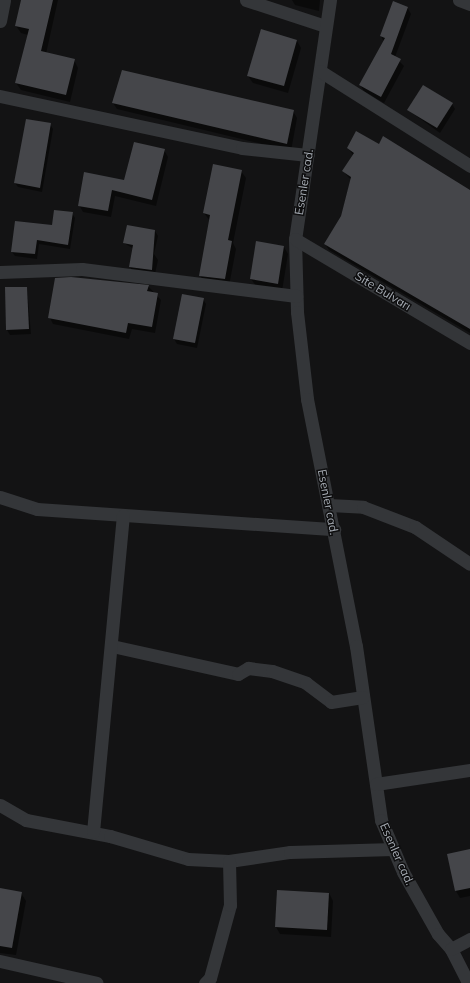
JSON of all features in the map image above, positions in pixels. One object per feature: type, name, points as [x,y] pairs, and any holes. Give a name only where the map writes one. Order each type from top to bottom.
[{"type":"street","points":[[0,21],[4,0]]},
{"type":"street","points":[[246,0],[325,26]]},
{"type":"street","name":"Esenler cad.","points":[[330,0],[325,26],[296,239],[296,296],[307,399],[334,529],[363,697],[381,820],[393,849],[438,934],[451,949],[468,983]]},
{"type":"street","points":[[459,0],[470,4]]},
{"type":"street","points":[[320,71],[470,166]]},
{"type":"street","points":[[0,96],[242,148],[308,155]]},
{"type":"street","name":"Site Bulvarı","points":[[296,239],[470,342]]},
{"type":"street","points":[[0,272],[82,269],[296,296]]},
{"type":"street","points":[[0,497],[36,509],[334,529]]},
{"type":"street","points":[[329,505],[363,507],[415,527],[470,564]]},
{"type":"street","points":[[93,832],[112,646],[123,515]]},
{"type":"street","points":[[112,646],[238,674],[248,668],[272,671],[306,683],[331,702],[363,697]]},
{"type":"street","points":[[376,784],[470,770]]},
{"type":"street","points":[[0,805],[26,820],[93,832],[188,859],[228,861],[290,852],[393,849]]},
{"type":"street","points":[[205,983],[210,978],[230,905],[228,861]]},
{"type":"street","points":[[451,949],[470,939]]},
{"type":"street","points":[[0,961],[97,983]]},
{"type":"building","points":[[21,0],[53,0],[41,51],[75,59],[66,95],[15,83],[29,29],[15,26]]},
{"type":"building","points":[[393,1],[408,7],[391,54],[401,59],[381,97],[359,85],[385,38],[380,36]]},
{"type":"building","points":[[261,29],[297,40],[284,86],[247,76]]},
{"type":"building","points":[[122,70],[294,110],[287,144],[112,103]]},
{"type":"building","points":[[423,85],[453,103],[437,128],[407,110]]},
{"type":"building","points":[[26,119],[51,123],[40,188],[14,183]]},
{"type":"building","points":[[356,131],[379,144],[383,136],[470,190],[470,329],[324,244],[341,216],[351,177],[342,171],[354,153],[347,148]]},
{"type":"building","points":[[134,142],[165,149],[152,200],[112,190],[108,211],[78,206],[84,172],[124,180]]},
{"type":"building","points":[[213,164],[242,170],[228,240],[232,241],[225,279],[199,276],[210,215],[203,213]]},
{"type":"building","points":[[54,210],[73,212],[68,245],[37,240],[35,254],[11,252],[15,221],[52,225]]},
{"type":"building","points":[[127,225],[155,230],[152,270],[129,267],[133,245],[123,243]]},
{"type":"building","points":[[256,241],[284,246],[278,284],[250,279]]},
{"type":"building","points":[[71,277],[149,285],[147,291],[158,293],[152,327],[128,323],[126,333],[48,318],[55,278]]},
{"type":"building","points":[[5,287],[27,287],[29,329],[6,330]]},
{"type":"building","points":[[182,294],[204,298],[195,343],[173,339]]},
{"type":"building","points":[[470,849],[470,888],[455,891],[447,854]]},
{"type":"building","points":[[0,888],[22,892],[12,948],[0,946]]},
{"type":"building","points":[[277,890],[329,893],[327,930],[275,927]]}]
